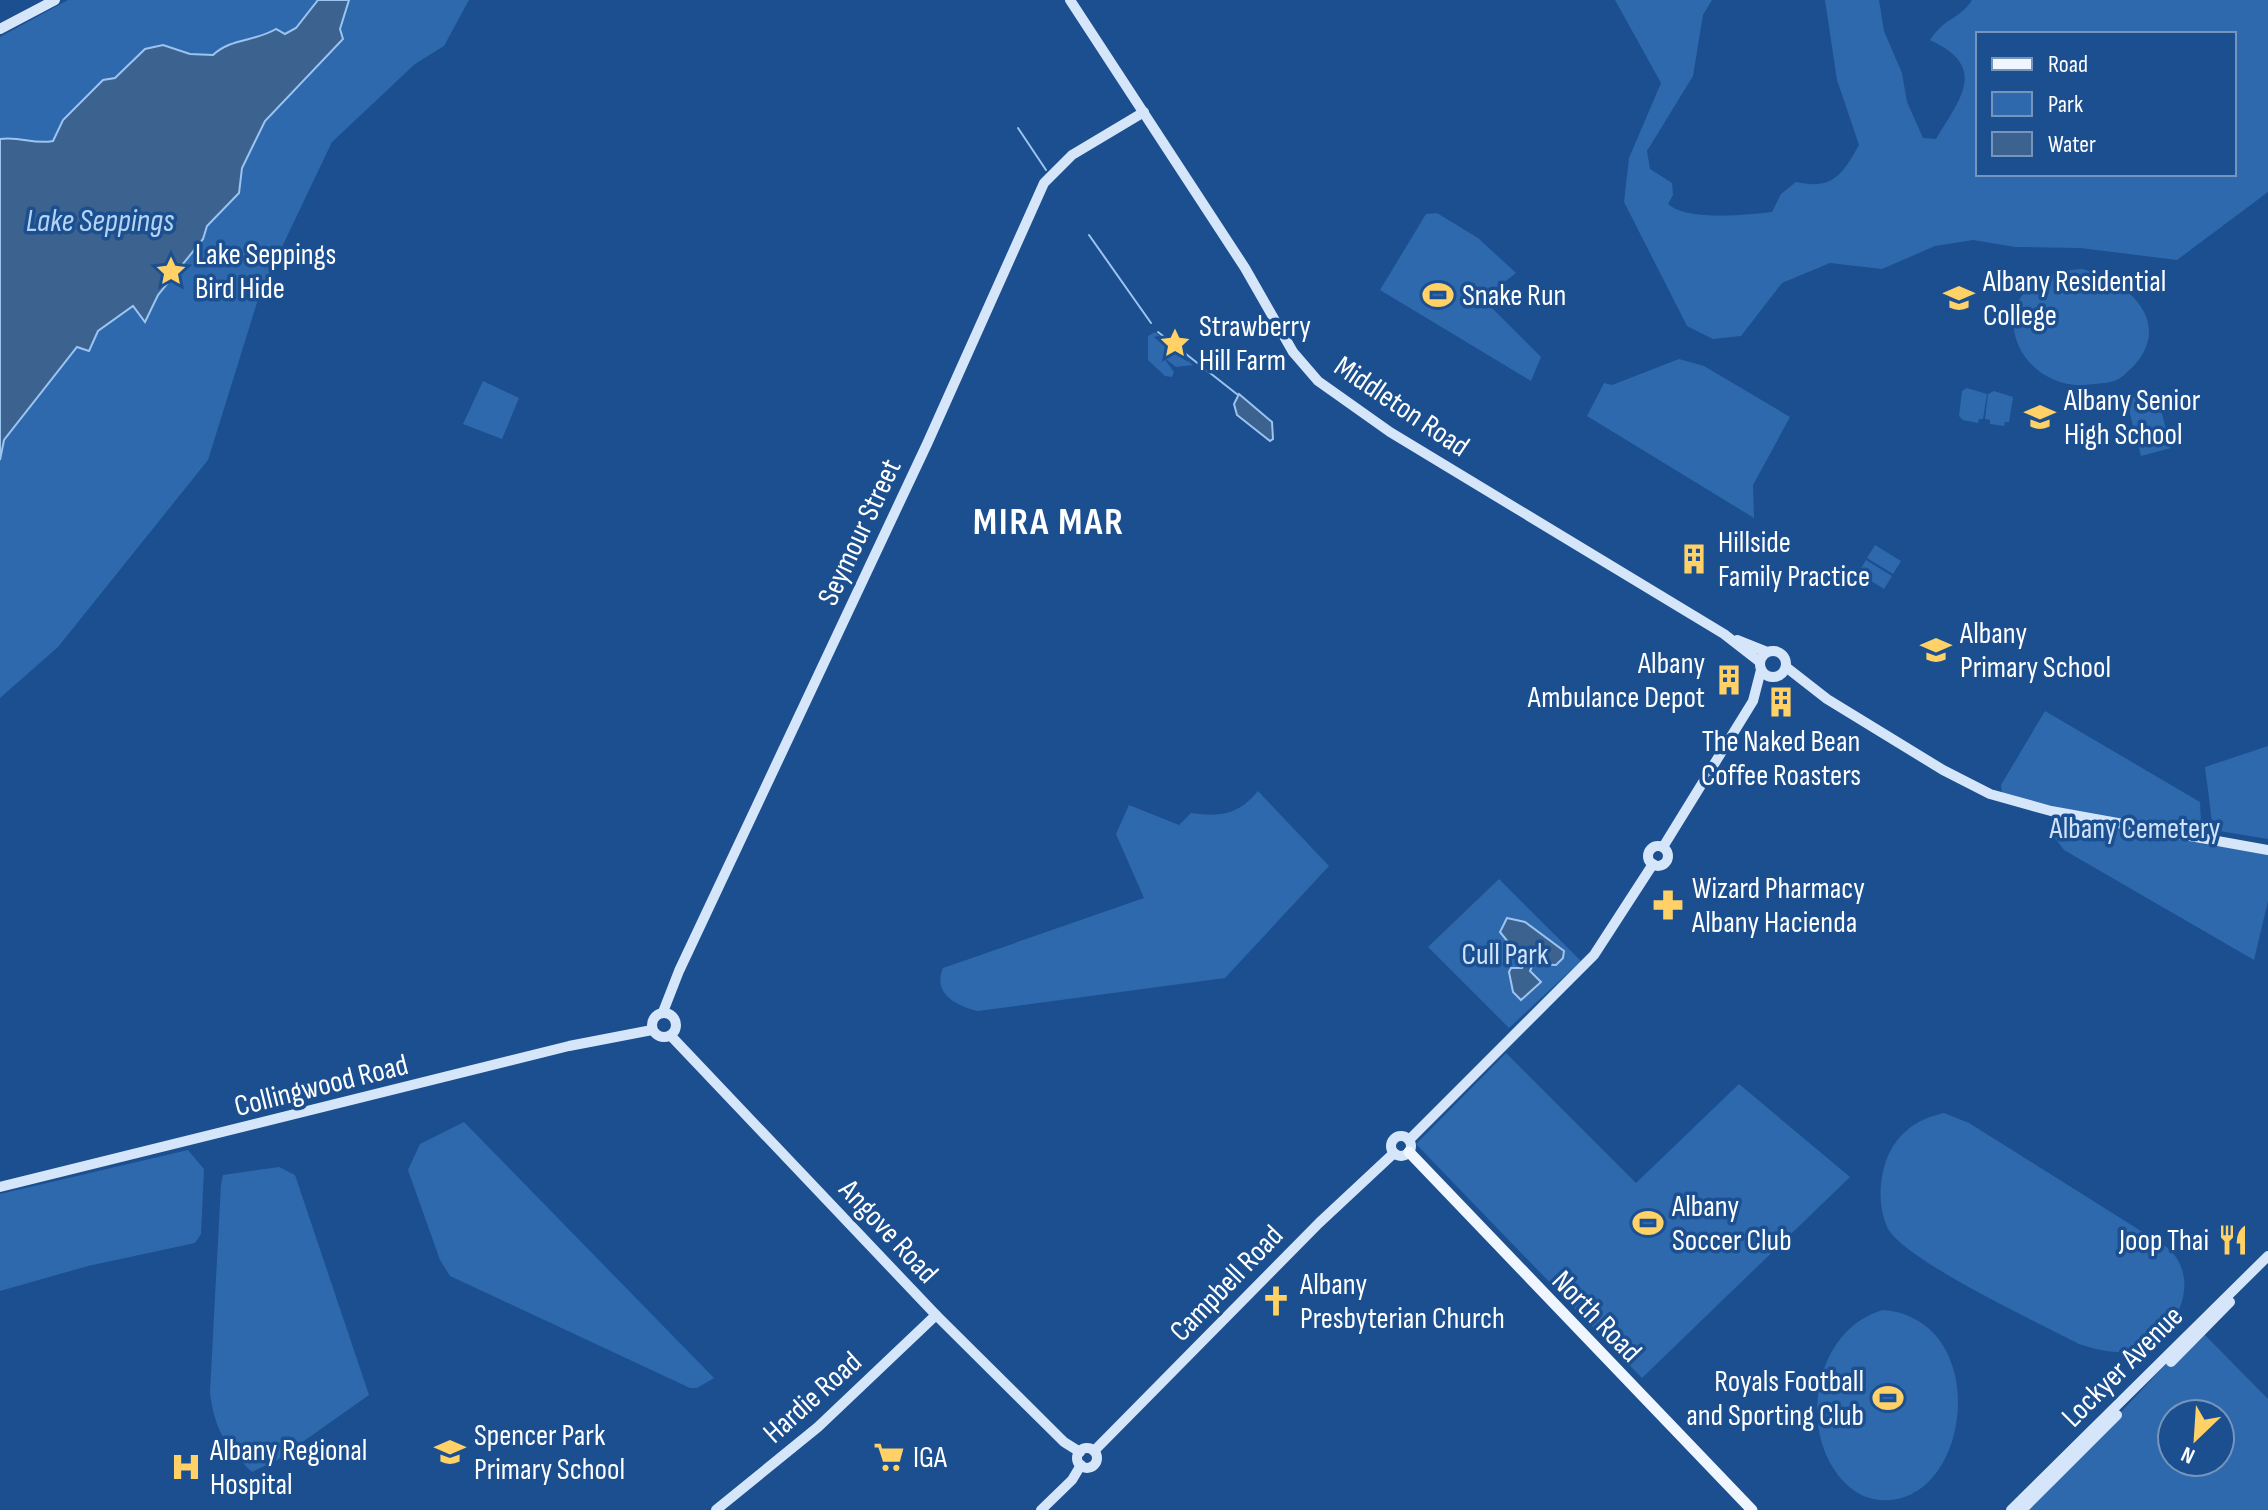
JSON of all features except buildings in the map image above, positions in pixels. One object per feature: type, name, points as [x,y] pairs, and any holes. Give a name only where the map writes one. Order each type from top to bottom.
[{"type":"main road","points":[[0,29],[55,0]]},
{"type":"main road","name":"Middleton Road","points":[[1070,0],[1245,268],[1293,352],[1318,381],[1390,432],[1724,634],[1767,652],[1780,653],[1779,673],[1760,666],[1724,634]]},
{"type":"main road","name":"Seymour Street","points":[[663,1012],[1044,183],[1072,155],[1144,112]]},
{"type":"main road","points":[[1753,701],[1760,666],[1767,652]]},
{"type":"main road","points":[[1394,1153],[1403,1156],[1508,1036],[1594,955],[1653,864],[1648,856],[1650,849],[1663,847],[1753,701],[1779,673],[1819,693],[1967,784],[2015,804],[2205,841],[2268,850]]},
{"type":"main road","points":[[663,1012],[672,1015],[677,1024],[671,1036],[657,1036],[652,1030],[652,1022],[663,1012]]},
{"type":"main road","name":"Collingwood Road","points":[[0,1187],[569,1046],[652,1030]]},
{"type":"main road","name":"Angove Road","points":[[671,1036],[936,1315],[1053,1432],[1080,1452]]},
{"type":"main road","name":"Campbell Road","points":[[1094,1451],[1319,1223],[1394,1153],[1395,1139],[1402,1136],[1409,1146]]},
{"type":"main road","name":"North Road","points":[[1409,1146],[1752,1510]]},
{"type":"main road","name":"Lockyer Avenue","points":[[2011,1510],[2268,1256]]},
{"type":"main road","name":"Lockyer Avenue","points":[[2022,1510],[2268,1264]]},
{"type":"main road","name":"Hardie Road","points":[[716,1510],[818,1427],[936,1315]]},
{"type":"main road","points":[[1094,1451],[1097,1458],[1093,1466],[1081,1465],[1077,1459],[1080,1452],[1094,1451]]},
{"type":"main road","points":[[1041,1510],[1072,1480],[1081,1465]]},
{"type":"green space","points":[[68,0],[469,0],[444,46],[415,64],[332,142],[260,293],[208,460],[58,647],[0,698],[0,37]]},
{"type":"green space","points":[[1615,0],[1712,0],[1703,15],[1693,76],[1647,151],[1650,169],[1672,183],[1673,195],[1668,204],[1688,213],[1717,216],[1772,212],[1781,194],[1796,182],[1819,184],[1835,178],[1859,145],[1837,80],[1825,0],[1879,0],[1884,31],[1902,73],[1907,102],[1923,138],[1936,139],[1960,97],[1964,73],[1959,61],[1948,50],[1930,40],[1972,0],[2268,0],[2268,192],[2177,260],[2080,248],[2015,247],[1973,240],[1935,246],[1882,269],[1830,263],[1782,283],[1741,336],[1713,339],[1687,326],[1624,202],[1629,158],[1661,83]]},
{"type":"green space","name":"Snake Run","points":[[1437,213],[1478,238],[1516,273],[1483,299],[1541,357],[1531,381],[1380,290],[1426,214]]},
{"type":"green space","points":[[2082,269],[2102,276],[2134,298],[2144,311],[2149,326],[2148,342],[2139,359],[2123,376],[2113,381],[2065,383],[2042,373],[2024,356],[2015,335],[2015,313],[2025,292],[2047,277]]},
{"type":"green space","points":[[1155,332],[1193,365],[1176,367],[1163,357],[1174,372],[1172,377],[1165,376],[1148,360],[1148,336]]},
{"type":"green space","points":[[1679,359],[1704,366],[1790,417],[1753,485],[1754,518],[1587,416],[1604,383],[1612,385]]},
{"type":"green space","points":[[483,381],[519,398],[502,439],[463,424]]},
{"type":"green space","points":[[1967,388],[1987,394],[1983,419],[1979,419],[1978,423],[1959,416],[1962,391]]},
{"type":"green space","points":[[1994,391],[2013,397],[2009,422],[2005,422],[2004,426],[1990,424],[1990,420],[1985,419],[1988,394]]},
{"type":"green space","points":[[2156,391],[2171,448],[2141,456],[2126,399]]},
{"type":"green space","points":[[1875,545],[1901,561],[1893,574],[1867,558]]},
{"type":"green space","points":[[1866,560],[1892,576],[1884,589],[1858,573]]},
{"type":"green space","name":"Albany Cemetery","points":[[2045,711],[2200,802],[2202,844],[2268,853],[2268,901],[2254,960],[2064,850],[2052,834],[2056,808],[2002,793],[2001,785]]},
{"type":"green space","points":[[2268,746],[2268,839],[2213,830],[2205,767]]},
{"type":"green space","points":[[1258,791],[1329,866],[1225,978],[978,1011],[962,1006],[944,992],[940,977],[943,968],[1144,898],[1116,834],[1129,805],[1179,825],[1191,813],[1211,815],[1236,810]]},
{"type":"green space","name":"Cull Park","points":[[1499,879],[1581,961],[1509,1028],[1428,947]]},
{"type":"green space","name":"Albany Soccer Club","points":[[1506,1053],[1636,1183],[1739,1084],[1850,1177],[1642,1378],[1416,1144]]},
{"type":"green space","points":[[1944,1113],[1969,1123],[2168,1248],[2179,1262],[2184,1277],[2184,1293],[2171,1324],[2144,1346],[2128,1351],[2104,1350],[2079,1344],[1945,1273],[1898,1241],[1887,1227],[1882,1211],[1881,1186],[1886,1161],[1895,1143],[1908,1129]]},
{"type":"green space","points":[[464,1122],[714,1378],[697,1388],[690,1388],[450,1276],[440,1260],[408,1170],[420,1144]]},
{"type":"green space","points":[[188,1150],[204,1169],[201,1234],[195,1243],[88,1266],[0,1291],[0,1194]]},
{"type":"green space","points":[[279,1167],[295,1175],[369,1395],[277,1460],[252,1472],[235,1454],[218,1427],[210,1392],[221,1184],[223,1175]]},
{"type":"green space","name":"Royals Football and Sporting Club","points":[[1883,1310],[1919,1321],[1942,1344],[1955,1376],[1958,1411],[1951,1445],[1935,1475],[1911,1494],[1880,1500],[1856,1492],[1838,1475],[1821,1440],[1817,1417],[1823,1372],[1832,1351],[1845,1333],[1862,1319]]},
{"type":"green space","points":[[2199,1329],[2268,1399],[2268,1510],[2029,1510]]},
{"type":"water","name":"Lake Seppings","points":[[318,0],[349,0],[340,29],[343,39],[265,121],[242,168],[239,193],[207,226],[203,239],[158,295],[145,322],[133,306],[98,331],[89,351],[77,347],[4,440],[0,460],[0,139],[53,141],[63,120],[103,80],[115,78],[145,49],[163,45],[190,54],[213,55],[227,46],[276,29],[285,34],[296,28]]},
{"type":"water","points":[[1239,394],[1272,422],[1273,439],[1270,441],[1237,415],[1234,404]]},
{"type":"water","points":[[1507,918],[1525,922],[1564,951],[1563,958],[1556,965],[1533,964],[1530,971],[1541,982],[1521,1000],[1513,992],[1509,972],[1511,968],[1522,968],[1525,963],[1500,932]]},
{"type":"waterway","points":[[1018,128],[1046,170]]},
{"type":"waterway","points":[[1089,235],[1151,323]]},
{"type":"waterway","points":[[1158,332],[1238,395]]},
{"type":"place","name":"Lake Seppings Bird Hide","points":[[171,271]]},
{"type":"place","name":"Snake Run","points":[[1438,295]]},
{"type":"place","name":"Albany Residential College","points":[[1959,298]]},
{"type":"place","name":"Strawberry Hill Farm","points":[[1175,343]]},
{"type":"place","name":"Albany Senior High School","points":[[2040,417]]},
{"type":"place","name":"Hillside Family Practice","points":[[1694,559]]},
{"type":"place","name":"Albany Primary School","points":[[1936,650]]},
{"type":"place","name":"Albany Ambulance Depot","points":[[1729,680]]},
{"type":"place","name":"The Naked Bean Coffee Roasters","points":[[1781,702]]},
{"type":"place","name":"Wizard Pharmacy Albany Hacienda","points":[[1668,905]]},
{"type":"place","name":"Albany Soccer Club","points":[[1648,1223]]},
{"type":"place","name":"Joop Thai","points":[[2233,1240]]},
{"type":"place","name":"Albany Presbyterian Church","points":[[1276,1301]]},
{"type":"place","name":"Royals Football and Sporting Club","points":[[1888,1398]]},
{"type":"place","name":"Spencer Park Primary School","points":[[450,1452]]},
{"type":"place","name":"IGA","points":[[889,1457]]},
{"type":"place","name":"Albany Regional Hospital","points":[[186,1467]]},
{"type":"district","name":"MIRA MAR","points":[[1049,521]]}]
